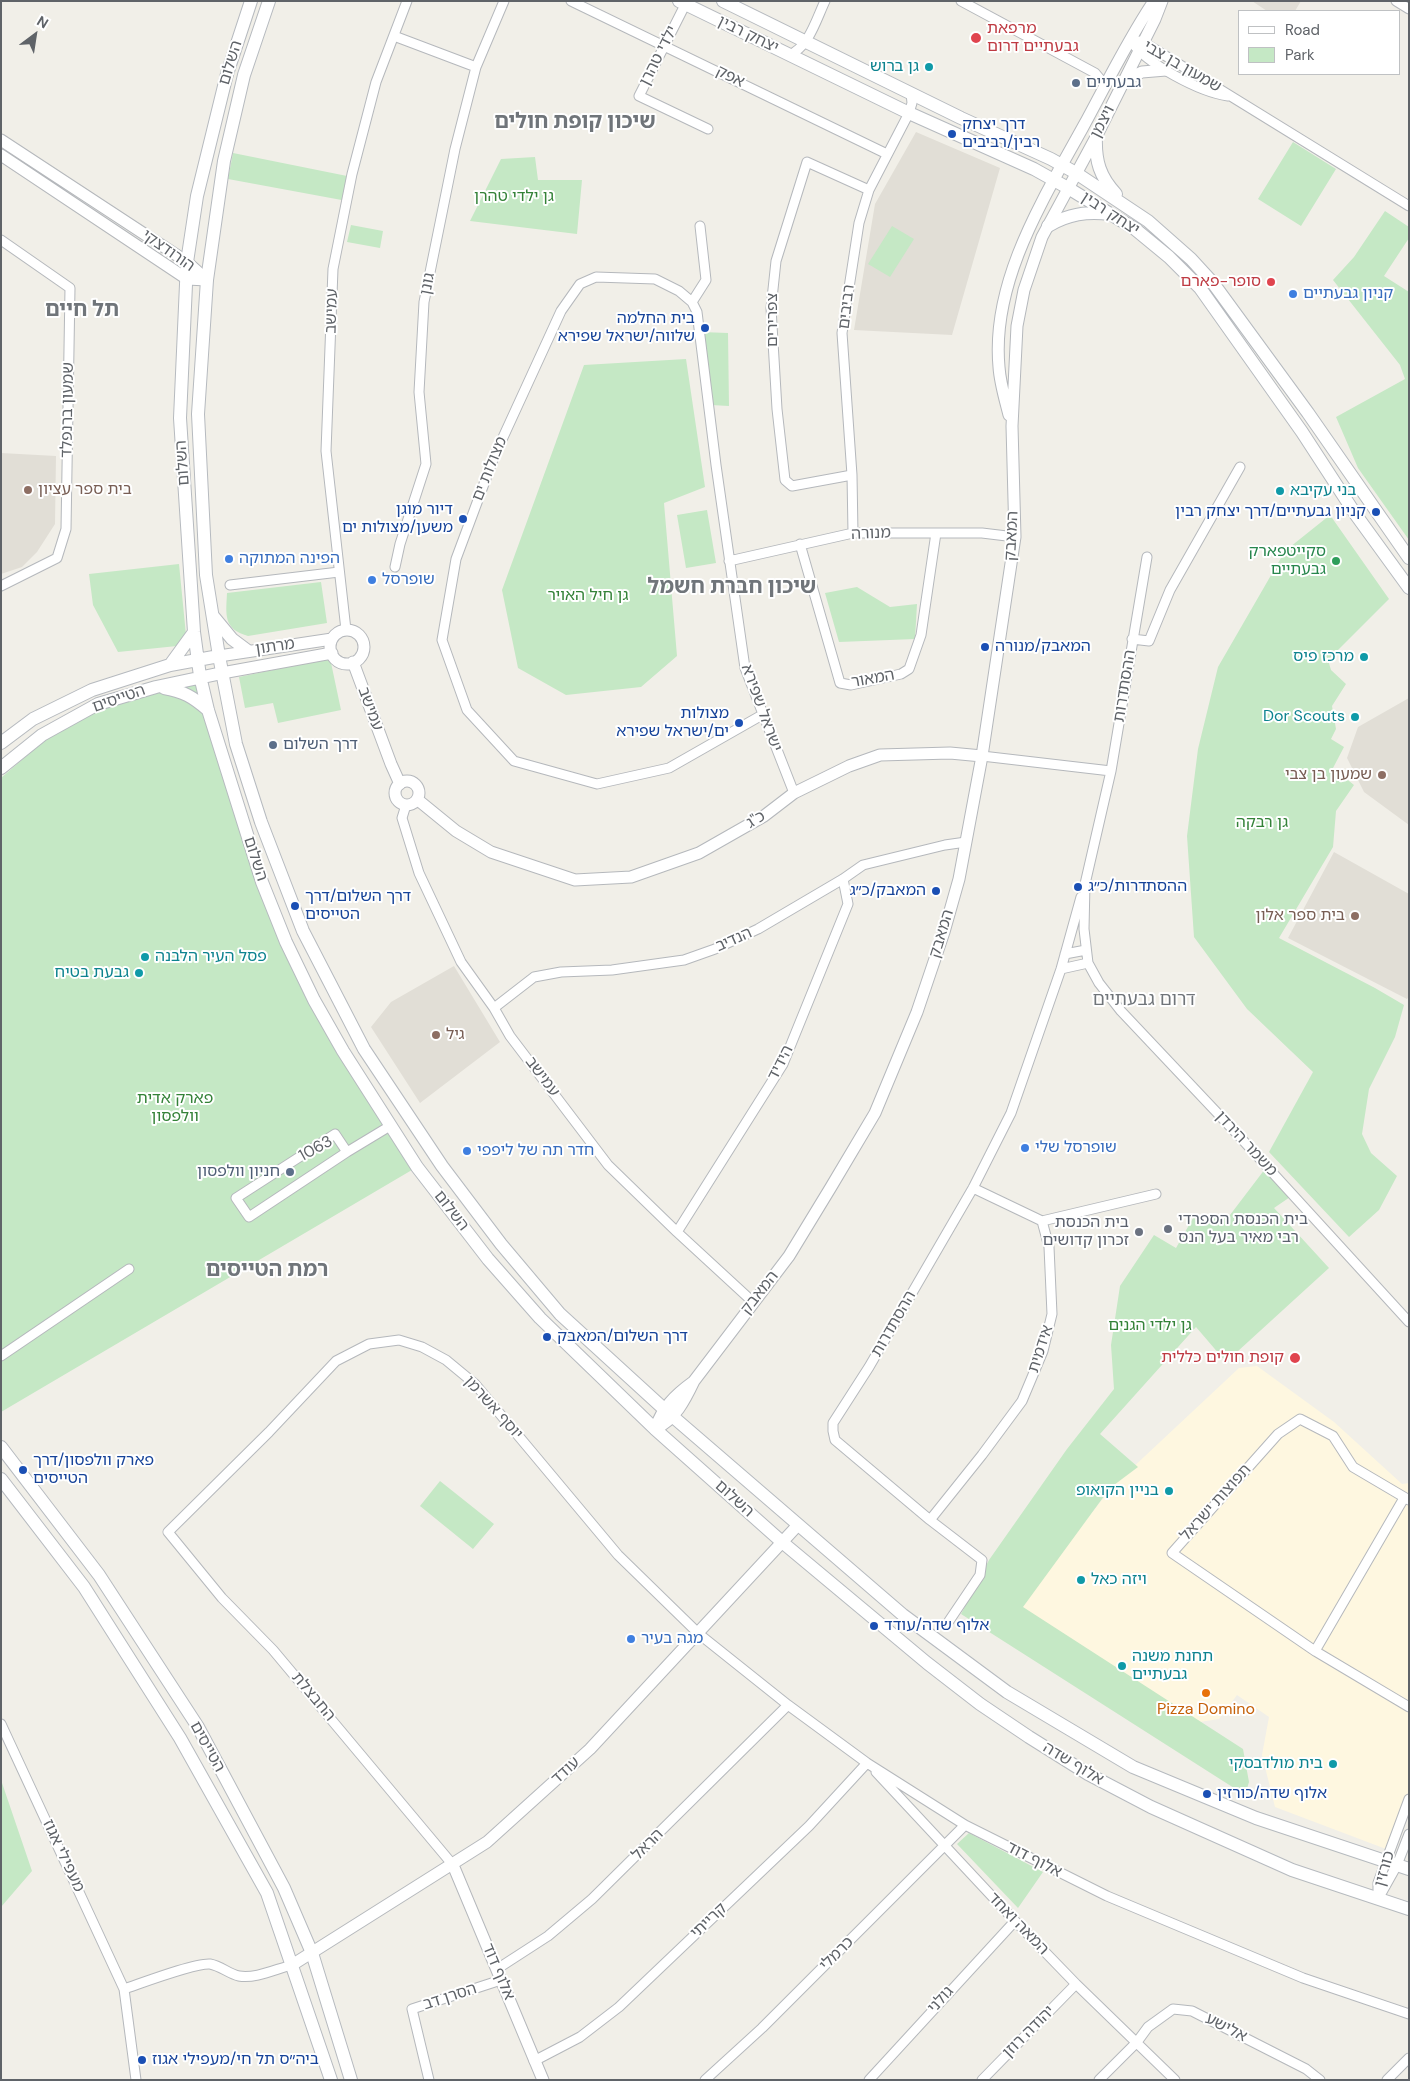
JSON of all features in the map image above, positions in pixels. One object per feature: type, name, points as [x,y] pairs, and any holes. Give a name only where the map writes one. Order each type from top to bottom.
[{"type":"main road","name":"השלום","points":[[251,1],[227,74],[197,196],[187,262],[180,418],[197,660],[208,710],[262,882],[286,942],[314,1000],[343,1051],[417,1167],[488,1259],[553,1331],[655,1429],[782,1542]]},
{"type":"main road","name":"השלום","points":[[269,1],[244,75],[224,161],[207,280],[198,414],[206,575],[222,673],[236,744],[280,875],[303,932],[364,1049],[442,1166],[501,1244],[560,1314],[669,1413],[798,1525]]},
{"type":"main road","name":"יצחק רבין","points":[[723,1],[911,94],[1062,165],[1128,207],[1167,237],[1191,259],[1213,284],[1285,382],[1409,558]]},
{"type":"main road","name":"יצחק רבין","points":[[684,2],[789,55],[1054,180],[1114,214],[1135,229],[1169,257],[1200,288],[1302,432],[1361,523],[1409,588]]},
{"type":"main road","points":[[1096,137],[1096,155],[1100,173],[1111,189],[1128,207]]},
{"type":"main road","points":[[1048,226],[1064,217],[1079,213],[1114,214]]},
{"type":"main road","points":[[212,615],[232,639],[248,650]]},
{"type":"main road","points":[[170,665],[194,632]]},
{"type":"main road","name":"הטייסים","points":[[1,743],[33,718],[92,690],[170,665],[219,656]]},
{"type":"main road","name":"הטייסים","points":[[1,768],[42,735],[98,704],[200,676],[222,673]]},
{"type":"main road","points":[[156,687],[178,690],[191,696],[208,710]]},
{"type":"main road","name":"הטייסים","points":[[1,1447],[99,1575],[198,1727],[284,1888],[312,1953],[351,2080]]},
{"type":"main road","name":"הטייסים","points":[[1,1478],[84,1586],[180,1738],[267,1893],[331,2080]]},
{"type":"main road","name":"אלוף שדה","points":[[798,1525],[903,1615],[956,1656],[1007,1692],[1133,1767],[1256,1818],[1397,1865]]},
{"type":"main road","name":"אלוף שדה","points":[[782,1542],[980,1704],[1088,1774],[1151,1807],[1292,1870],[1409,1909]]},
{"type":"street","name":"עמישב","points":[[346,630],[326,451],[333,269],[352,174],[376,82],[407,1]]},
{"type":"street","name":"אפק","points":[[571,1],[887,154]]},
{"type":"street","points":[[789,55],[806,42],[825,1]]},
{"type":"street","points":[[960,1],[1095,73],[1105,85]]},
{"type":"street","name":"ויצמן","points":[[1054,180],[1130,40],[1154,1]]},
{"type":"street","name":"ויצמן","points":[[1068,188],[1096,137],[1162,1]]},
{"type":"street","points":[[1396,1],[1409,9]]},
{"type":"street","name":"ילדי טהרן","points":[[684,2],[639,96],[708,129]]},
{"type":"street","name":"גונן","points":[[395,567],[400,544],[426,464],[419,392],[424,302],[455,149],[476,67],[503,4]]},
{"type":"street","points":[[394,36],[476,67]]},
{"type":"street","name":"שמעון בן צבי","points":[[1130,40],[1230,96],[1409,206]]},
{"type":"street","name":"שמעון בן צבי","points":[[1141,47],[1166,70],[1203,90],[1230,96]]},
{"type":"street","points":[[1123,81],[1142,72],[1166,70]]},
{"type":"street","name":"רביבים","points":[[852,533],[852,476],[842,332],[859,223],[869,190],[910,112],[911,94]]},
{"type":"street","name":"הורודצקי","points":[[1,140],[187,262],[207,280]]},
{"type":"street","name":"הורודצקי","points":[[1,155],[187,279],[207,280]]},
{"type":"street","name":"צפרירים","points":[[852,476],[792,486],[785,480],[777,409],[770,308],[776,261],[807,162],[869,190]]},
{"type":"street","name":"המאבק","points":[[1012,426],[999,367],[1001,324],[1018,257],[1034,217],[1054,180]]},
{"type":"street","name":"המאבק","points":[[655,1429],[666,1424],[669,1413],[684,1401],[694,1381],[789,1256],[875,1113],[917,1012],[941,941],[959,879],[982,756],[1015,536],[1012,426],[1019,317],[1030,272],[1048,226],[1068,188]]},
{"type":"street","points":[[700,226],[706,280],[692,302],[697,312],[729,561]]},
{"type":"street","name":"שמעון ברנפלד","points":[[1,240],[70,288],[66,529],[57,558],[1,586]]},
{"type":"street","name":"מצולות ים","points":[[692,302],[679,290],[655,279],[596,276],[580,284],[561,311],[494,456],[456,559],[442,640],[467,710],[514,761],[597,784],[668,768],[762,715]]},
{"type":"street","name":"ההסתדרות","points":[[950,1621],[980,1575],[982,1560],[930,1520],[836,1440],[833,1423],[870,1367],[973,1188],[1011,1113],[1061,969],[1084,884],[1111,771],[1132,639],[1149,641],[1170,590],[1240,467]]},
{"type":"street","name":"מנורה","points":[[729,561],[852,533],[936,533],[1015,536]]},
{"type":"street","name":"המאור","points":[[800,544],[840,683],[852,685],[901,674],[910,669],[921,635],[936,533]]},
{"type":"street","points":[[1132,639],[1147,557]]},
{"type":"street","name":"ישראל שפירא","points":[[729,561],[745,668],[794,793]]},
{"type":"street","points":[[230,586],[339,572]]},
{"type":"street","points":[[346,630],[355,632],[362,641],[363,652],[353,662],[340,662],[332,653],[332,639],[339,632],[346,630]]},
{"type":"street","name":"מרתון","points":[[219,656],[248,650],[332,639]]},
{"type":"street","name":"מרתון","points":[[222,673],[332,653]]},
{"type":"street","name":"עמישב","points":[[353,662],[400,784]]},
{"type":"street","name":"כ\"ג","points":[[418,800],[456,831],[491,852],[576,880],[631,877],[699,854],[764,816],[794,793],[849,766],[880,755],[950,753],[1111,771]]},
{"type":"street","points":[[406,782],[414,784],[419,791],[418,800],[406,805],[400,802],[396,796],[396,789],[400,784],[406,782]]},
{"type":"street","name":"עמישב","points":[[406,805],[402,818],[419,873],[461,962],[494,1008],[510,1036],[608,1165],[753,1302]]},
{"type":"street","name":"הנדיב","points":[[494,1008],[534,977],[561,972],[612,970],[684,960],[758,930],[843,879],[862,865],[945,844],[966,842]]},
{"type":"street","name":"הידיד","points":[[677,1232],[783,1064],[848,904],[843,879]]},
{"type":"street","name":"ההסתדרות","points":[[1084,884],[1084,929],[1088,963]]},
{"type":"street","points":[[1065,954],[1086,950]]},
{"type":"street","points":[[1061,969],[1088,963]]},
{"type":"street","name":"משמר הירדן","points":[[1088,963],[1121,1011],[1239,1136],[1409,1322]]},
{"type":"street","name":"1063","points":[[347,1152],[335,1134],[236,1198],[249,1217],[390,1126]]},
{"type":"street","points":[[973,1188],[1042,1221],[1156,1194]]},
{"type":"street","name":"אידמית","points":[[930,1520],[982,1456],[1022,1401],[1043,1351],[1052,1314],[1049,1247],[1042,1221]]},
{"type":"street","points":[[1,1356],[129,1269]]},
{"type":"street","name":"יוסף אשרמן","points":[[168,1532],[269,1432],[336,1361],[369,1344],[400,1340],[422,1347],[446,1360],[475,1384],[618,1555],[699,1634]]},
{"type":"street","name":"תפוצות ישראל","points":[[1407,1499],[1353,1467],[1333,1436],[1300,1418],[1278,1434],[1172,1553],[1315,1651],[1409,1707]]},
{"type":"street","points":[[1315,1651],[1407,1499]]},
{"type":"street","name":"עודד","points":[[292,1965],[487,1842],[590,1749],[699,1634],[798,1525]]},
{"type":"street","name":"החבצלת","points":[[168,1532],[222,1598],[274,1650],[453,1865]]},
{"type":"street","name":"אלוף דוד","points":[[699,1634],[788,1705],[867,1763],[965,1825],[1107,1896],[1303,1978],[1409,2014]]},
{"type":"street","name":"הראל","points":[[499,1975],[592,1899],[788,1705]]},
{"type":"street","name":"מעפילי אגוז","points":[[1,1724],[124,1989],[136,2080]]},
{"type":"street","name":"המאה ואחד","points":[[867,1763],[1076,1984],[1175,2080]]},
{"type":"street","name":"קרייתי","points":[[534,2060],[580,2037],[619,2006],[809,1826],[867,1763]]},
{"type":"street","name":"כורזין","points":[[1397,1865],[1409,1799]]},
{"type":"street","name":"כרמלי","points":[[705,2080],[762,2028],[965,1825]]},
{"type":"street","name":"כורזין","points":[[1378,1899],[1397,1865],[1409,1834]]},
{"type":"street","name":"אלוף דוד","points":[[453,1865],[542,2080]]},
{"type":"street","name":"גולני","points":[[868,2080],[1015,1921]]},
{"type":"street","points":[[124,1989],[195,1966],[209,1964],[238,1976],[255,1975],[292,1965]]},
{"type":"street","name":"הסרן דב","points":[[428,2080],[412,2009],[499,1975]]},
{"type":"street","name":"יהודה רוזן","points":[[982,2080],[1076,1984]]},
{"type":"street","name":"אלישע","points":[[1099,2080],[1137,2042],[1148,2028],[1173,2009],[1192,2011],[1306,2069],[1320,2080]]},
{"type":"street","points":[[1387,2080],[1409,2058]]},
{"type":"shaded area","points":[[1252,1],[1301,1],[1296,10],[1266,10]]},
{"type":"shaded area","points":[[916,132],[1000,168],[952,335],[854,330],[875,204]]},
{"type":"shaded area","name":"בית ספר עציון","points":[[1,453],[56,456],[55,524],[37,552],[22,567],[1,574]]},
{"type":"shaded area","name":"שמעון בן צבי","points":[[1409,698],[1409,825],[1364,792],[1347,758],[1358,727]]},
{"type":"shaded area","name":"בית ספר אלון","points":[[1334,852],[1409,894],[1409,996],[1407,999],[1288,938]]},
{"type":"shaded area","name":"גיל","points":[[454,966],[500,1042],[420,1103],[371,1027],[391,1002]]},
{"type":"shaded area","points":[[1257,1366],[1334,1422],[1402,1484],[1409,1483],[1409,1790],[1386,1849],[1275,1807],[1262,1755],[1269,1717],[1237,1695],[1219,1719],[1187,1724],[1012,1613],[1113,1486],[1239,1368]]},
{"type":"green space","points":[[1293,142],[1336,169],[1301,226],[1258,199]]},
{"type":"green space","points":[[233,153],[352,177],[347,201],[228,179]]},
{"type":"green space","name":"גן ילדי טהרן","points":[[535,157],[538,180],[582,180],[577,234],[470,221],[501,159]]},
{"type":"green space","points":[[1385,211],[1409,227],[1409,238],[1384,276],[1409,292],[1409,540],[1358,468],[1336,417],[1405,379],[1400,365],[1333,280],[1354,257]]},
{"type":"green space","points":[[351,225],[383,231],[380,248],[347,242]]},
{"type":"green space","points":[[892,226],[914,239],[890,277],[868,264]]},
{"type":"green space","points":[[701,332],[728,333],[729,406],[711,405]]},
{"type":"green space","name":"גן חיל האויר","points":[[686,359],[705,487],[664,503],[677,656],[641,687],[566,695],[518,668],[502,590],[584,365]]},
{"type":"green space","points":[[707,510],[716,563],[686,568],[677,515]]},
{"type":"green space","name":"גן רבקה","points":[[1330,515],[1389,599],[1328,660],[1331,670],[1346,684],[1332,706],[1336,729],[1331,739],[1344,747],[1333,768],[1354,785],[1336,811],[1333,847],[1279,938],[1404,1005],[1395,1037],[1369,1089],[1362,1134],[1371,1153],[1397,1176],[1379,1210],[1349,1237],[1269,1152],[1313,1072],[1247,1009],[1194,937],[1187,836],[1198,749],[1218,667],[1285,551]]},
{"type":"green space","points":[[179,564],[187,645],[118,652],[93,605],[89,574]]},
{"type":"green space","points":[[321,582],[327,623],[248,636],[240,633],[230,625],[226,608],[227,593]]},
{"type":"green space","points":[[857,587],[890,607],[917,604],[915,639],[839,642],[825,593]]},
{"type":"green space","points":[[330,658],[341,710],[278,723],[273,703],[245,708],[239,677]]},
{"type":"green space","name":"פארק אדית וולפסון","points":[[200,676],[286,942],[417,1167],[1,1412],[1,778],[47,738],[98,704]]},
{"type":"green space","name":"גן ילדי הגנים","points":[[1265,1169],[1293,1195],[1274,1208],[1329,1268],[1226,1362],[1196,1327],[1100,1434],[1138,1467],[1110,1488],[1023,1607],[1243,1749],[1249,1782],[1245,1795],[961,1614],[989,1560],[1067,1449],[1114,1389],[1111,1345],[1120,1286],[1154,1235],[1176,1248],[1193,1218],[1230,1215]]},
{"type":"green space","points":[[440,1481],[494,1524],[473,1549],[420,1506]]},
{"type":"green space","points":[[1,1780],[32,1871],[1,1907]]},
{"type":"green space","points":[[969,1833],[1043,1872],[1018,1908],[957,1844]]},
{"type":"place","name":"מרפאת גבעתיים דרום","points":[[976,38]]},
{"type":"place","name":"גן ברוש","points":[[929,67]]},
{"type":"place","name":"גבעתיים","points":[[1076,83]]},
{"type":"place","name":"דרך יצחק רבין/רביבים","points":[[952,134]]},
{"type":"place","name":"סופר-פארם","points":[[1271,282]]},
{"type":"place","name":"קניון גבעתיים","points":[[1293,294]]},
{"type":"place","name":"בית החלמה שלווה/ישראל שפירא","points":[[705,328]]},
{"type":"place","name":"בית ספר עציון","points":[[28,490]]},
{"type":"place","name":"בני עקיבא","points":[[1280,491]]},
{"type":"place","name":"קניון גבעתיים/דרך יצחק רבין","points":[[1376,512]]},
{"type":"place","name":"דיור מוגן משען/מצולות ים","points":[[463,519]]},
{"type":"place","name":"הפינה המתוקה","points":[[229,559]]},
{"type":"place","name":"סקייטפארק גבעתיים","points":[[1336,561]]},
{"type":"place","name":"שופרסל","points":[[372,580]]},
{"type":"place","name":"המאבק/מנורה","points":[[985,647]]},
{"type":"place","name":"מרכז פיס","points":[[1364,657]]},
{"type":"place","name":"Dor Scouts","points":[[1355,717]]},
{"type":"place","name":"מצולות ים/ישראל שפירא","points":[[739,723]]},
{"type":"place","name":"דרך השלום","points":[[273,745]]},
{"type":"place","name":"שמעון בן צבי","points":[[1382,775]]},
{"type":"place","name":"ההסתדרות/כ״ג","points":[[1078,887]]},
{"type":"place","name":"המאבק/כ״ג","points":[[936,891]]},
{"type":"place","name":"דרך השלום/דרך הטייסים","points":[[295,906]]},
{"type":"place","name":"בית ספר אלון","points":[[1355,916]]},
{"type":"place","name":"פסל העיר הלבנה","points":[[145,957]]},
{"type":"place","name":"גבעת בטיח","points":[[139,973]]},
{"type":"place","name":"גיל","points":[[436,1035]]},
{"type":"place","name":"שופרסל שלי","points":[[1025,1148]]},
{"type":"place","name":"חדר תה של ליפפי","points":[[467,1151]]},
{"type":"place","name":"חניון וולפסון","points":[[290,1172]]},
{"type":"place","name":"בית הכנסת הספרדי רבי מאיר בעל הנס","points":[[1168,1229]]},
{"type":"place","name":"בית הכנסת זכרון קדושים","points":[[1139,1232]]},
{"type":"place","name":"דרך השלום/המאבק","points":[[547,1337]]},
{"type":"place","name":"קופת חולים כללית","points":[[1295,1358]]},
{"type":"place","name":"פארק וולפסון/דרך הטייסים","points":[[23,1470]]},
{"type":"place","name":"בניין הקואופ","points":[[1169,1491]]},
{"type":"place","name":"ויזה כאל","points":[[1081,1580]]},
{"type":"place","name":"אלוף שדה/עודד","points":[[874,1626]]},
{"type":"place","name":"מגה בעיר","points":[[631,1639]]},
{"type":"place","name":"תחנת משנה גבעתיים","points":[[1122,1666]]},
{"type":"place","name":"Pizza Domino","points":[[1206,1693]]},
{"type":"place","name":"בית מולדבסקי","points":[[1333,1764]]},
{"type":"place","name":"אלוף שדה/כורזין","points":[[1207,1794]]},
{"type":"place","name":"ביה״ס תל חי/מעפילי אגוז","points":[[142,2060]]},
{"type":"district","name":"שיכון קופת חולים","points":[[575,122]]},
{"type":"district","name":"תל חיים","points":[[82,310]]},
{"type":"district","name":"שיכון חברת חשמל","points":[[732,587]]},
{"type":"district","name":"דרום גבעתיים","points":[[1144,1000]]},
{"type":"district","name":"רמת הטייסים","points":[[267,1270]]}]
